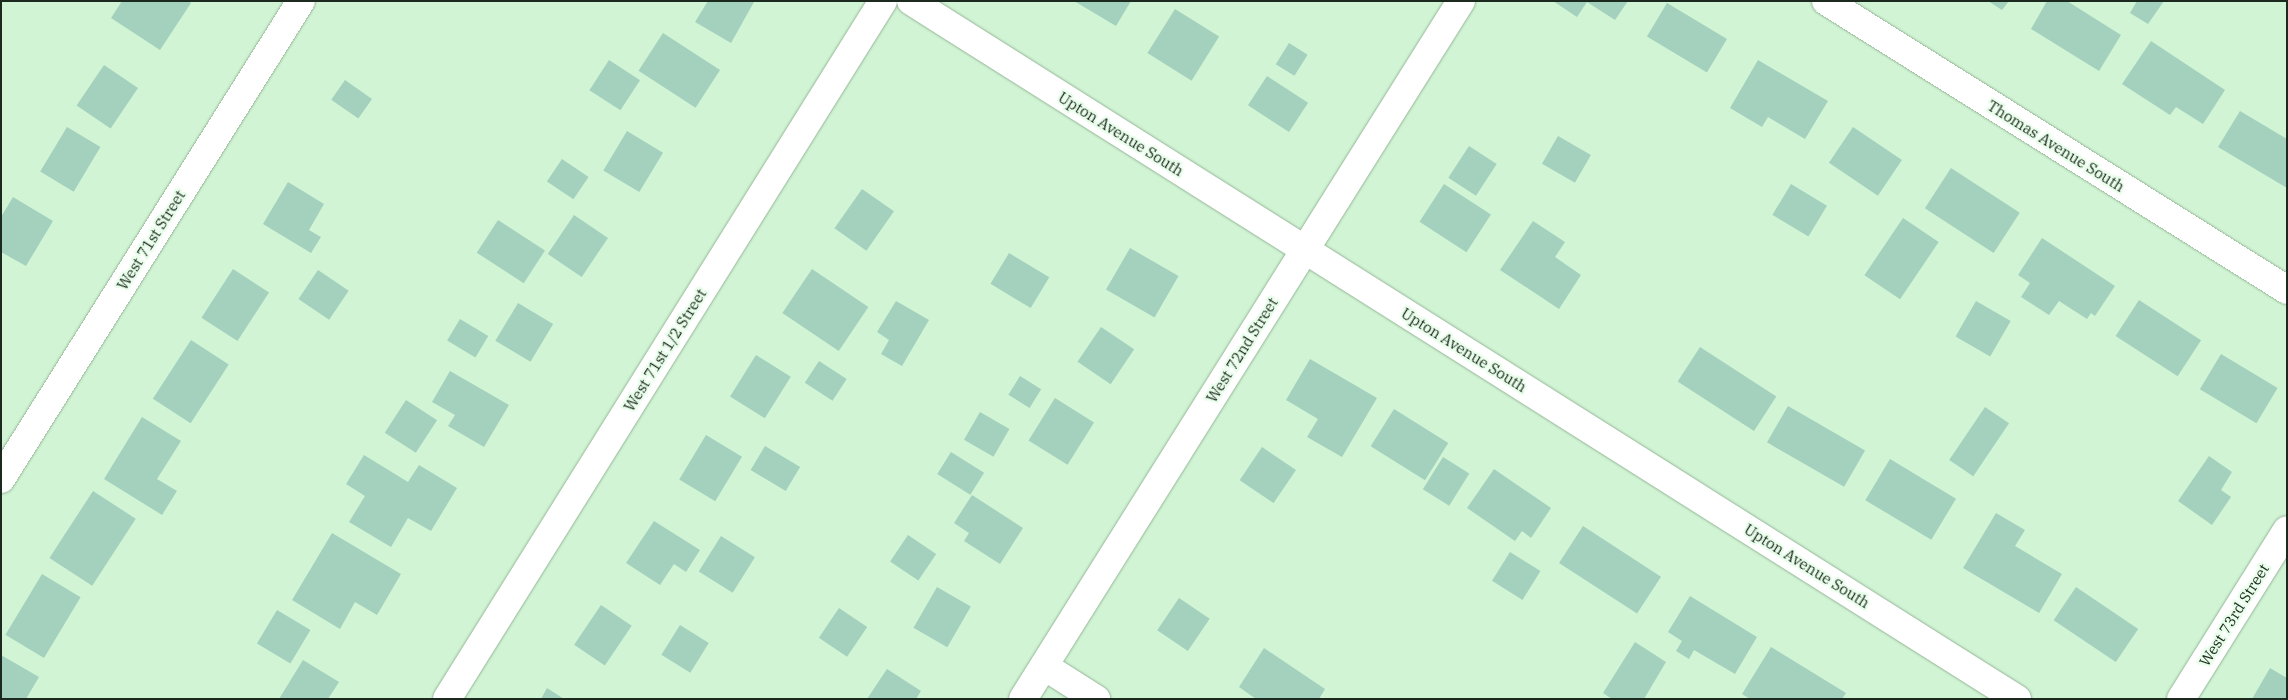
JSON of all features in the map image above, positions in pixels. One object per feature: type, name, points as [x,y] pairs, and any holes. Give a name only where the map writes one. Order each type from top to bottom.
[{"type":"street","name":"West 71st Street","points":[[1,479],[301,1]]},
{"type":"street","name":"West 71st 1/2 Street","points":[[447,699],[883,1]]},
{"type":"street","name":"Upton Avenue South","points":[[911,1],[2017,699]]},
{"type":"street","name":"West 72nd Street","points":[[1023,699],[1461,1]]},
{"type":"street","name":"Thomas Avenue South","points":[[1826,1],[2287,290]]},
{"type":"street","name":"West 73rd Street","points":[[2182,699],[2287,530]]},
{"type":"street","points":[[1044,666],[1096,699]]},
{"type":"building","points":[[122,1],[188,1],[191,3],[160,50],[111,18]]},
{"type":"building","points":[[708,1],[754,2],[731,43],[695,22]]},
{"type":"building","points":[[1074,1],[1131,1],[1116,26]]},
{"type":"building","points":[[1553,1],[1628,1],[1615,20],[1587,2],[1577,17]]},
{"type":"building","points":[[1988,1],[2009,1],[2002,10]]},
{"type":"building","points":[[2047,1],[2067,1],[2121,35],[2099,71],[2031,29]]},
{"type":"building","points":[[2137,1],[2164,1],[2148,24],[2130,13]]},
{"type":"building","points":[[1667,3],[1727,39],[1707,72],[1647,36]]},
{"type":"building","points":[[1175,9],[1219,37],[1192,81],[1147,53]]},
{"type":"building","points":[[663,33],[720,70],[696,108],[638,71]]},
{"type":"building","points":[[2151,41],[2225,90],[2203,124],[2176,107],[2170,115],[2122,84]]},
{"type":"building","points":[[1289,43],[1308,55],[1294,76],[1276,64]]},
{"type":"building","points":[[609,60],[640,80],[620,110],[589,90]]},
{"type":"building","points":[[1758,60],[1828,101],[1805,139],[1768,117],[1762,127],[1730,108]]},
{"type":"building","points":[[104,65],[138,88],[111,129],[77,106]]},
{"type":"building","points":[[1267,76],[1308,103],[1289,132],[1248,105]]},
{"type":"building","points":[[345,80],[372,99],[358,119],[331,100]]},
{"type":"building","points":[[2240,111],[2287,139],[2287,188],[2218,147]]},
{"type":"building","points":[[67,127],[100,147],[74,192],[40,172]]},
{"type":"building","points":[[1853,127],[1902,160],[1878,196],[1829,163]]},
{"type":"building","points":[[627,131],[663,153],[639,192],[603,170]]},
{"type":"building","points":[[1558,136],[1591,155],[1575,183],[1542,164]]},
{"type":"building","points":[[1469,146],[1497,164],[1476,196],[1448,178]]},
{"type":"building","points":[[562,159],[589,177],[573,199],[547,181]]},
{"type":"building","points":[[1951,168],[2020,213],[1994,253],[1925,208]]},
{"type":"building","points":[[288,182],[324,204],[309,230],[321,237],[311,253],[263,224]]},
{"type":"building","points":[[1444,184],[1491,214],[1466,252],[1419,222]]},
{"type":"building","points":[[1791,184],[1827,206],[1808,236],[1772,215]]},
{"type":"building","points":[[862,189],[894,211],[866,251],[834,228]]},
{"type":"building","points":[[13,197],[53,221],[26,266],[1,252],[1,217]]},
{"type":"building","points":[[574,215],[608,238],[582,277],[548,254]]},
{"type":"building","points":[[1903,218],[1939,242],[1900,299],[1864,275]]},
{"type":"building","points":[[498,220],[545,250],[524,283],[477,253]]},
{"type":"building","points":[[1533,221],[1565,242],[1555,257],[1581,275],[1559,309],[1500,270]]},
{"type":"building","points":[[2042,238],[2115,286],[2095,316],[2091,313],[2087,319],[2059,301],[2049,315],[2021,297],[2030,283],[2018,275]]},
{"type":"building","points":[[1130,248],[1178,276],[1154,318],[1106,290]]},
{"type":"building","points":[[1009,253],[1049,277],[1031,308],[990,284]]},
{"type":"building","points":[[233,269],[269,292],[237,341],[201,318]]},
{"type":"building","points":[[812,269],[868,307],[839,351],[782,313]]},
{"type":"building","points":[[318,270],[349,291],[329,320],[298,299]]},
{"type":"building","points":[[2139,300],[2201,340],[2178,376],[2116,336]]},
{"type":"building","points":[[896,301],[929,320],[902,366],[881,354],[889,340],[877,332]]},
{"type":"building","points":[[1976,301],[2011,321],[1990,357],[1956,337]]},
{"type":"building","points":[[518,303],[553,324],[530,362],[495,341]]},
{"type":"building","points":[[460,319],[488,336],[475,357],[447,340]]},
{"type":"building","points":[[1101,327],[1134,349],[1111,384],[1078,362]]},
{"type":"building","points":[[191,340],[229,365],[191,423],[153,399]]},
{"type":"building","points":[[1700,347],[1776,397],[1754,431],[1678,381]]},
{"type":"building","points":[[2221,354],[2278,388],[2256,423],[2200,389]]},
{"type":"building","points":[[756,355],[791,377],[765,418],[730,397]]},
{"type":"building","points":[[1310,359],[1377,398],[1342,457],[1307,437],[1318,419],[1286,400]]},
{"type":"building","points":[[819,361],[847,379],[833,401],[805,383]]},
{"type":"building","points":[[450,371],[509,405],[484,447],[448,426],[455,415],[432,402]]},
{"type":"building","points":[[1020,376],[1041,389],[1030,408],[1008,395]]},
{"type":"building","points":[[1055,398],[1094,422],[1068,465],[1029,440]]},
{"type":"building","points":[[406,400],[437,420],[416,453],[385,433]]},
{"type":"building","points":[[1788,406],[1865,450],[1844,487],[1767,442]]},
{"type":"building","points":[[1985,407],[2009,423],[1973,476],[1949,460]]},
{"type":"building","points":[[1394,409],[1448,443],[1425,480],[1371,446]]},
{"type":"building","points":[[980,412],[1009,429],[993,457],[964,440]]},
{"type":"building","points":[[142,417],[181,441],[157,479],[177,491],[162,515],[104,479]]},
{"type":"building","points":[[706,435],[742,457],[715,501],[679,480]]},
{"type":"building","points":[[765,446],[800,467],[786,491],[751,470]]},
{"type":"building","points":[[1262,447],[1296,470],[1274,503],[1240,480]]},
{"type":"building","points":[[951,452],[984,473],[970,495],[937,474]]},
{"type":"building","points":[[364,455],[408,482],[419,465],[457,488],[431,531],[408,518],[391,547],[349,522],[365,496],[346,484]]},
{"type":"building","points":[[2209,456],[2232,472],[2221,490],[2231,497],[2212,525],[2178,501]]},
{"type":"building","points":[[1443,457],[1469,473],[1449,506],[1423,489]]},
{"type":"building","points":[[1890,459],[1956,499],[1931,540],[1865,500]]},
{"type":"building","points":[[1494,469],[1551,508],[1531,538],[1522,531],[1515,541],[1467,508]]},
{"type":"building","points":[[93,491],[136,519],[92,586],[49,558]]},
{"type":"building","points":[[972,495],[1023,528],[1000,564],[964,541],[969,533],[954,523]]},
{"type":"building","points":[[1996,513],[2025,530],[2015,546],[2062,574],[2039,613],[1963,568]]},
{"type":"building","points":[[654,521],[700,550],[686,572],[674,564],[660,585],[626,563]]},
{"type":"building","points":[[1583,526],[1661,577],[1637,614],[1559,563]]},
{"type":"building","points":[[332,533],[401,574],[377,615],[355,602],[340,629],[292,600]]},
{"type":"building","points":[[908,535],[936,554],[918,581],[890,562]]},
{"type":"building","points":[[721,536],[755,557],[733,593],[699,572]]},
{"type":"building","points":[[1510,552],[1541,571],[1523,600],[1492,581]]},
{"type":"building","points":[[42,574],[81,597],[44,658],[5,635]]},
{"type":"building","points":[[937,587],[971,606],[947,647],[914,628]]},
{"type":"building","points":[[2076,587],[2138,629],[2116,662],[2054,620]]},
{"type":"building","points":[[1690,596],[1757,637],[1735,674],[1694,650],[1689,659],[1676,651],[1682,641],[1668,632]]},
{"type":"building","points":[[1179,598],[1210,619],[1188,651],[1157,630]]},
{"type":"building","points":[[601,605],[632,626],[605,665],[574,645]]},
{"type":"building","points":[[839,608],[867,627],[847,657],[819,638]]},
{"type":"building","points":[[277,610],[310,630],[290,664],[257,643]]},
{"type":"building","points":[[680,625],[709,643],[690,673],[661,655]]},
{"type":"building","points":[[1635,642],[1666,662],[1644,699],[1612,699],[1603,693]]},
{"type":"building","points":[[1771,647],[1846,693],[1842,699],[1750,699],[1742,694]]},
{"type":"building","points":[[1264,648],[1325,689],[1319,699],[1256,699],[1239,687]]},
{"type":"building","points":[[1,655],[39,677],[26,699],[1,699]]},
{"type":"building","points":[[303,660],[339,682],[328,699],[279,699]]},
{"type":"building","points":[[2270,668],[2287,678],[2286,699],[2252,699]]},
{"type":"building","points":[[887,669],[921,691],[916,699],[867,699]]},
{"type":"building","points":[[547,688],[564,699],[541,699]]}]
